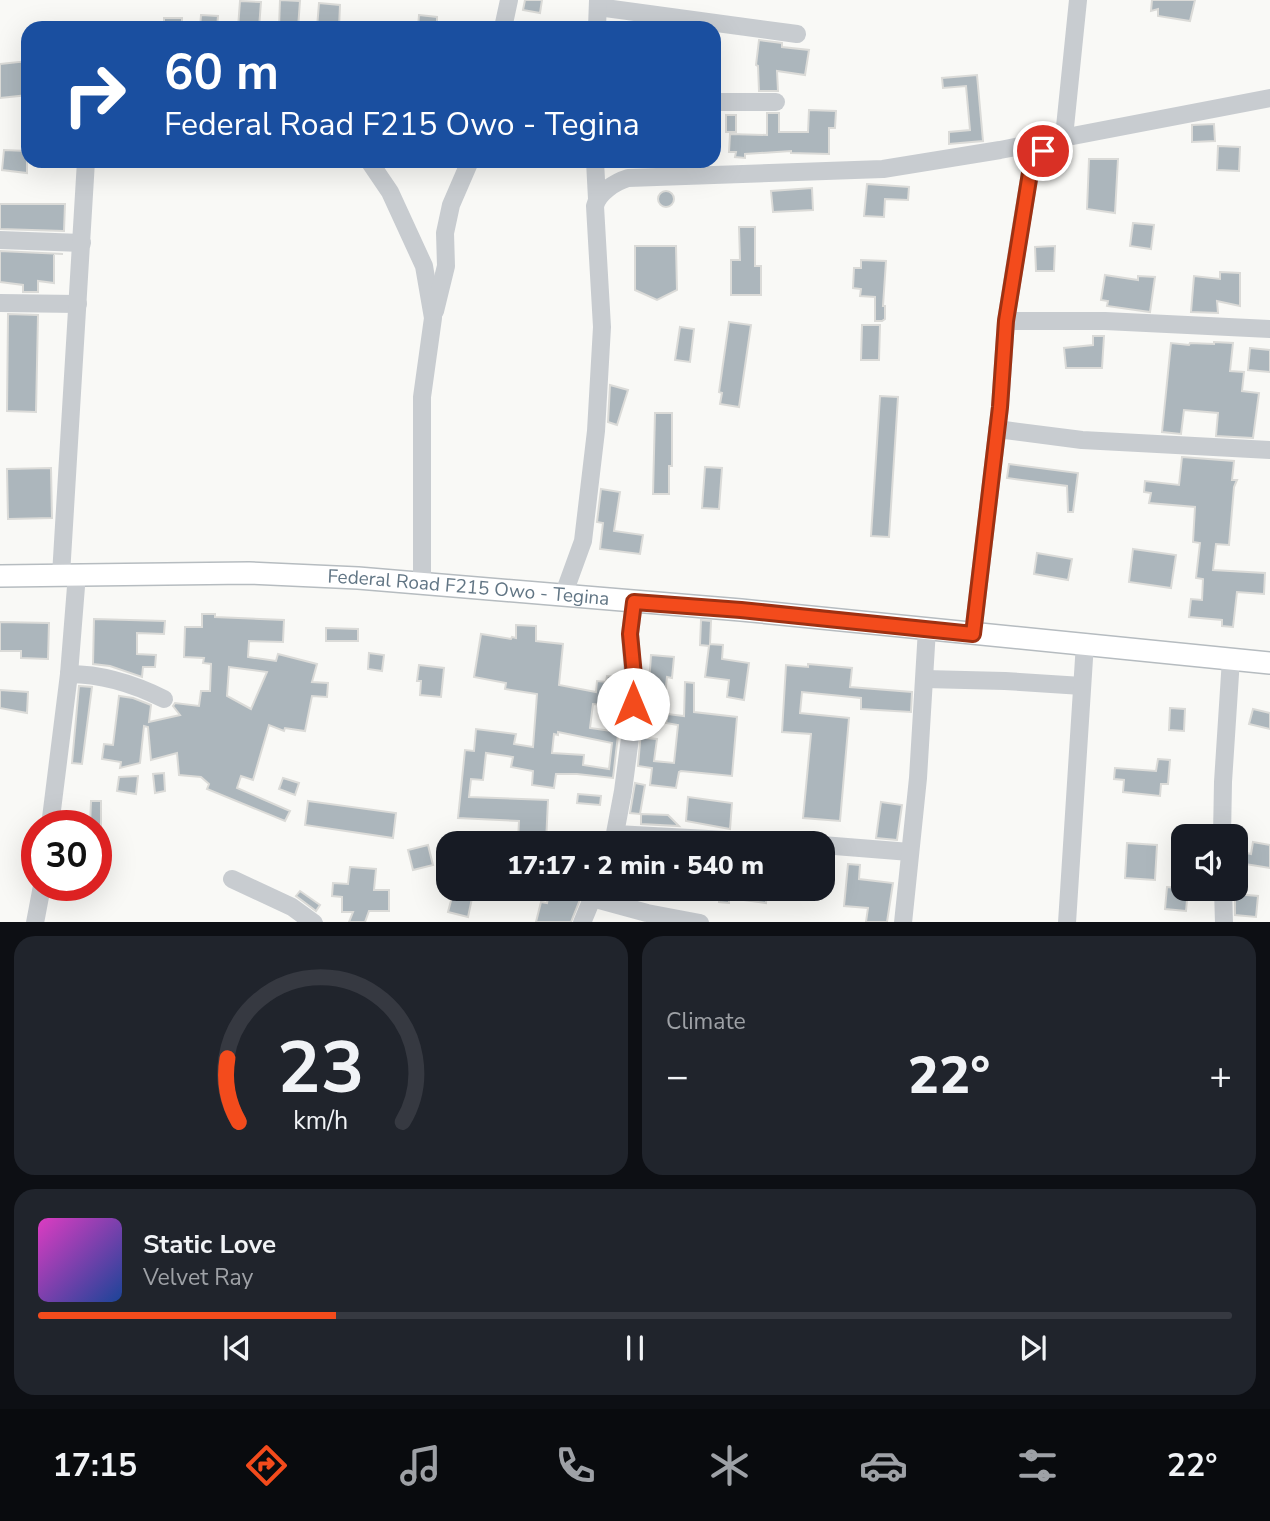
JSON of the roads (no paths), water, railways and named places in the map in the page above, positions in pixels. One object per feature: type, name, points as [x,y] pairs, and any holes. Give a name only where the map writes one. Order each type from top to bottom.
[{"type":"main road","name":"Federal Road F215 Owo - Tegina","points":[[0,576],[260,573],[358,578],[741,610],[1270,662]]},
{"type":"street","points":[[504,21],[509,0]]},
{"type":"street","points":[[973,634],[997,429],[1006,321],[1030,173],[1057,138],[1078,0]]},
{"type":"street","points":[[597,21],[598,3],[714,21]]},
{"type":"street","points":[[721,22],[797,34]]},
{"type":"street","points":[[597,199],[628,178],[863,171],[1000,150],[1270,98]]},
{"type":"street","points":[[721,102],[776,102]]},
{"type":"street","points":[[1000,150],[1016,159],[1030,173]]},
{"type":"street","points":[[52,810],[69,674],[69,574],[86,168]]},
{"type":"street","points":[[374,168],[390,191],[424,266],[433,318]]},
{"type":"street","points":[[422,584],[422,397],[433,318],[446,266],[445,233],[451,205],[467,168]]},
{"type":"street","points":[[564,596],[578,561],[585,529],[596,431],[602,327],[595,168]]},
{"type":"street","points":[[0,240],[82,243]]},
{"type":"street","points":[[0,303],[78,304]]},
{"type":"street","points":[[1006,321],[1105,321],[1270,329]]},
{"type":"street","points":[[997,429],[1091,440],[1270,450]]},
{"type":"street","points":[[615,831],[632,723],[635,686],[630,634],[634,602]]},
{"type":"street","points":[[903,922],[927,629]]},
{"type":"street","points":[[1067,922],[1085,643]]},
{"type":"street","points":[[1222,824],[1231,659]]},
{"type":"street","points":[[69,674],[102,677],[132,685],[164,699]]},
{"type":"street","points":[[925,679],[1082,686]]},
{"type":"street","points":[[835,846],[910,852]]},
{"type":"street","points":[[232,879],[292,907],[314,922]]},
{"type":"street","points":[[582,922],[591,901]]},
{"type":"street","points":[[618,901],[673,919],[700,922]]},
{"type":"street","points":[[1223,901],[1224,922]]}]
